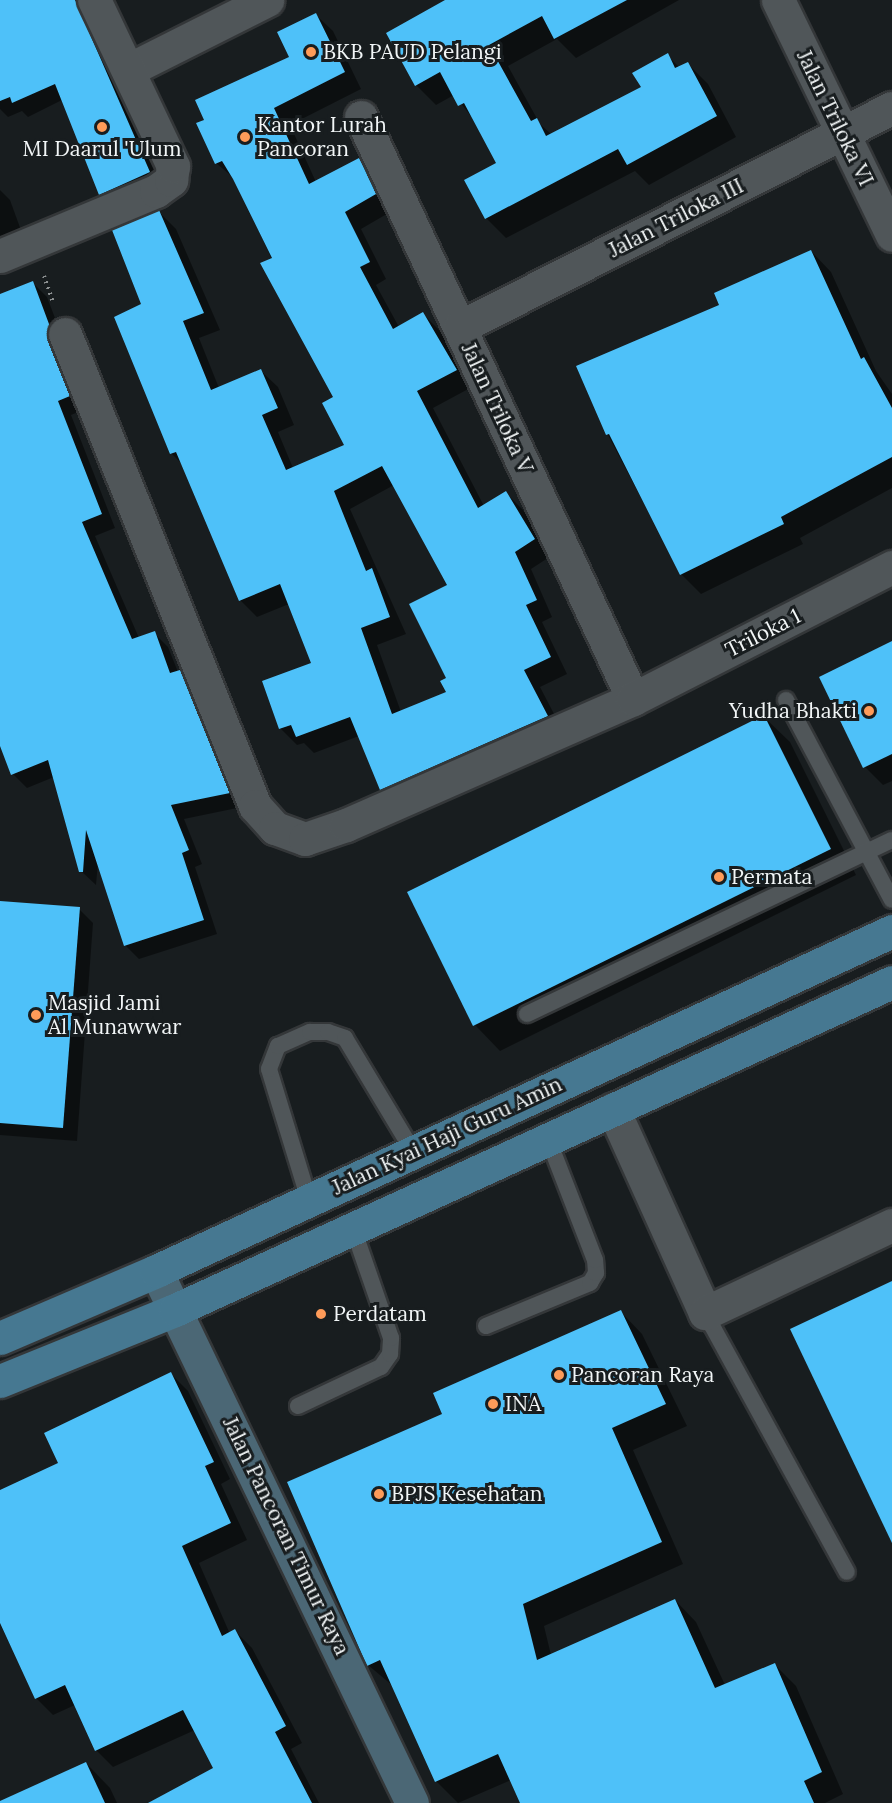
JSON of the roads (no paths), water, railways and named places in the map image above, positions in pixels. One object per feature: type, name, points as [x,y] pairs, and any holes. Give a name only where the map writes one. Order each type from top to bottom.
[{"type":"main road","name":"Jalan Kyai Haji Guru Amin","points":[[0,1338],[156,1271],[307,1192],[409,1144],[892,931]]},
{"type":"main road","name":"Jalan Kyai Haji Guru Amin","points":[[0,1381],[175,1310],[892,982]]},
{"type":"street","points":[[0,256],[156,191],[171,180],[173,166],[94,0]]},
{"type":"street","points":[[128,70],[267,0]]},
{"type":"street","name":"Jalan Triloka VI","points":[[778,0],[892,235]]},
{"type":"street","name":"Jalan Triloka III","points":[[460,327],[892,108]]},
{"type":"street","name":"Jalan Triloka V","points":[[361,117],[633,699]]},
{"type":"street","name":"Triloka 1","points":[[65,334],[255,806],[275,828],[305,839],[346,825],[633,699],[892,567]]},
{"type":"street","points":[[613,1109],[705,1313],[892,1225]]},
{"type":"street","name":"Jalan Pancoran Timur Raya","points":[[156,1271],[412,1803]]},
{"type":"lane","points":[[786,700],[892,900]]},
{"type":"lane","points":[[527,1014],[892,840]]},
{"type":"lane","points":[[307,1192],[294,1158],[269,1069],[278,1046],[310,1032],[328,1032],[345,1038],[393,1113],[409,1144]]},
{"type":"lane","points":[[486,1326],[590,1283],[596,1273],[595,1260],[548,1139]]},
{"type":"lane","points":[[298,1406],[381,1367],[390,1354],[391,1338],[353,1228]]},
{"type":"lane","points":[[705,1313],[847,1572]]},
{"type":"place","name":"BKB PAUD Pelangi","points":[[311,52]]},
{"type":"place","name":"MI Daarul 'Ulum","points":[[102,127]]},
{"type":"place","name":"Kantor Lurah Pancoran","points":[[245,137]]},
{"type":"place","name":"Yudha Bhakti","points":[[869,711]]},
{"type":"place","name":"Permata","points":[[719,877]]},
{"type":"place","name":"Masjid Jami Al Munawwar","points":[[36,1015]]},
{"type":"place","name":"Perdatam","points":[[321,1314]]},
{"type":"place","name":"Pancoran Raya","points":[[559,1375]]},
{"type":"place","name":"INA","points":[[493,1404]]},
{"type":"place","name":"BPJS Kesehatan","points":[[379,1494]]}]
